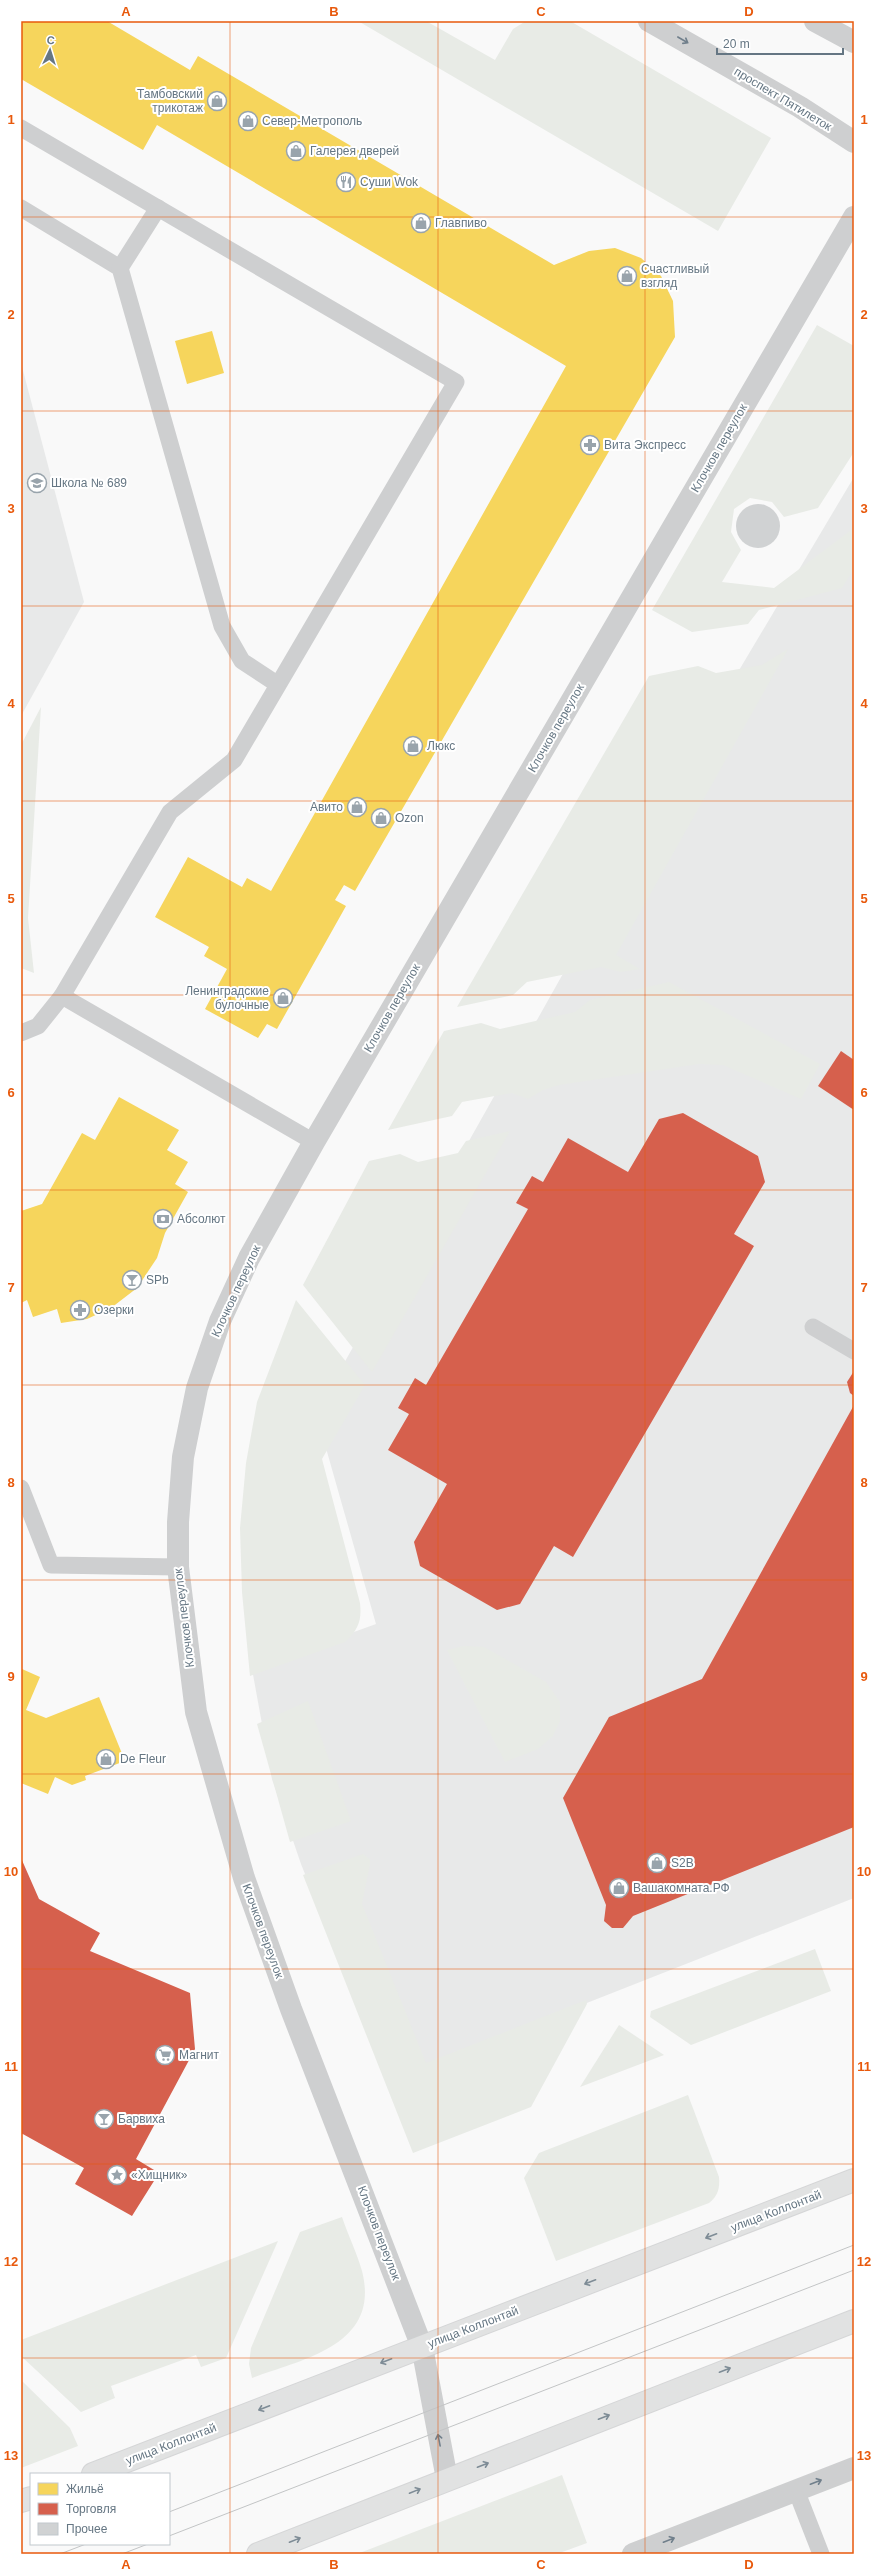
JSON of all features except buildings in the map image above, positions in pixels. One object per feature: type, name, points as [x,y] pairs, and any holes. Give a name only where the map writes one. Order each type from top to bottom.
[{"type":"main road","name":"улица Коллонтай","points":[[95,2473],[854,2180]]},
{"type":"main road","points":[[258,2554],[854,2321]]},
{"type":"street","name":"проспект Пятилеток","points":[[649,21],[800,106],[854,142]]},
{"type":"street","points":[[815,21],[854,42]]},
{"type":"street","name":"Клочков переулок","points":[[447,2479],[422,2347],[291,2009],[244,1878],[196,1712],[178,1567],[178,1522],[183,1457],[197,1388],[220,1321],[249,1258],[314,1142],[854,217]]},
{"type":"street","points":[[633,2554],[854,2468]]},
{"type":"lane","points":[[21,128],[456,382],[234,760],[170,812],[62,996],[38,1026],[21,1033]]},
{"type":"lane","points":[[21,208],[120,268],[222,626],[242,661],[278,684]]},
{"type":"lane","points":[[120,268],[158,208]]},
{"type":"lane","points":[[62,996],[314,1142]]},
{"type":"lane","points":[[812,1327],[854,1351]]},
{"type":"lane","points":[[21,1488],[51,1565],[178,1567]]},
{"type":"lane","points":[[796,2490],[821,2554]]},
{"type":"shaded area","points":[[358,21],[426,21],[495,60],[513,29],[526,21],[570,21],[771,138],[718,231]]},
{"type":"shaded area","points":[[817,325],[854,346],[854,452],[818,508],[784,517],[772,502],[750,498],[734,509],[731,532],[741,550],[722,582],[774,588],[854,528],[854,568],[842,588],[759,610],[748,624],[692,632],[652,610]]},
{"type":"shaded area","name":"Школа № 689","points":[[21,363],[84,602],[21,716]]},
{"type":"shaded area","points":[[854,477],[854,1898],[388,2081],[301,1864],[272,1779],[252,1669],[376,1624],[316,1413],[641,835]]},
{"type":"shaded area","points":[[788,649],[616,955],[640,969],[621,972],[601,967],[527,982],[513,995],[457,1007],[649,676],[698,666],[716,673],[762,665]]},
{"type":"shaded area","points":[[41,707],[28,918],[34,973],[21,968],[21,745]]},
{"type":"shaded area","points":[[669,982],[820,1064],[801,1099],[723,1065],[699,1064],[559,1085],[543,1090],[528,1099],[512,1093],[462,1102],[452,1116],[388,1130],[444,1031],[481,1023],[500,1029],[575,1012],[590,1000]]},
{"type":"shaded area","points":[[510,1131],[372,1372],[303,1285],[369,1161],[400,1154],[418,1162],[458,1153],[466,1141]]},
{"type":"shaded area","points":[[296,1300],[365,1385],[322,1459],[360,1603],[360,1620],[356,1629],[345,1642],[250,1676],[242,1592],[240,1528],[246,1463],[257,1402]]},
{"type":"shaded area","points":[[464,1646],[484,1647],[546,1682],[560,1702],[560,1721],[553,1736],[538,1749],[505,1762],[447,1650]]},
{"type":"shaded area","points":[[308,1701],[351,1821],[290,1842],[257,1724]]},
{"type":"shaded area","points":[[363,1854],[370,1859],[370,1864],[362,1904],[426,2063],[586,2000],[587,2004],[531,2107],[413,2153],[303,1875]]},
{"type":"shaded area","points":[[815,1949],[831,1991],[691,2045],[650,2017],[651,2011]]},
{"type":"shaded area","points":[[619,2025],[664,2055],[580,2087]]},
{"type":"shaded area","points":[[688,2095],[719,2177],[719,2188],[714,2198],[709,2203],[556,2261],[524,2178],[539,2153]]},
{"type":"shaded area","points":[[342,2217],[362,2271],[365,2296],[360,2316],[349,2332],[334,2345],[294,2364],[252,2378],[249,2364],[251,2348],[300,2232]]},
{"type":"shaded area","points":[[278,2241],[226,2358],[201,2367],[196,2355],[111,2386],[115,2398],[81,2412],[21,2356],[21,2340]]},
{"type":"shaded area","points":[[21,2380],[70,2428],[78,2446],[21,2468]]},
{"type":"shaded area","points":[[562,2475],[587,2543],[557,2554],[357,2554]]},
{"type":"tram line","points":[[170,2512],[854,2245]]},
{"type":"tram line","points":[[170,2536],[854,2270]]},
{"type":"tram line","points":[[60,2554],[83,2545]]},
{"type":"tram line","points":[[122,2554],[145,2545]]},
{"type":"place","name":"Тамбовский трикотаж","points":[[217,101]]},
{"type":"place","name":"Север-Метрополь","points":[[248,121]]},
{"type":"place","name":"Галерея дверей","points":[[296,151]]},
{"type":"place","name":"Суши Wok","points":[[346,182]]},
{"type":"place","name":"Главпиво","points":[[421,223]]},
{"type":"place","name":"Счастливый взгляд","points":[[627,276]]},
{"type":"place","name":"Вита Экспресс","points":[[590,445]]},
{"type":"place","name":"Школа № 689","points":[[37,483]]},
{"type":"place","name":"Люкс","points":[[413,746]]},
{"type":"place","name":"Авито","points":[[357,807]]},
{"type":"place","name":"Ozon","points":[[381,818]]},
{"type":"place","name":"Ленинградские булочные","points":[[283,998]]},
{"type":"place","name":"Абсолют","points":[[163,1219]]},
{"type":"place","name":"SPb","points":[[132,1280]]},
{"type":"place","name":"Озерки","points":[[80,1310]]},
{"type":"place","name":"De Fleur","points":[[106,1759]]},
{"type":"place","name":"S2B","points":[[657,1863]]},
{"type":"place","name":"Вашакомната.РФ","points":[[619,1888]]},
{"type":"place","name":"Магнит","points":[[165,2055]]},
{"type":"place","name":"Барвиха","points":[[104,2119]]},
{"type":"place","name":"«Хищник»","points":[[117,2175]]}]
